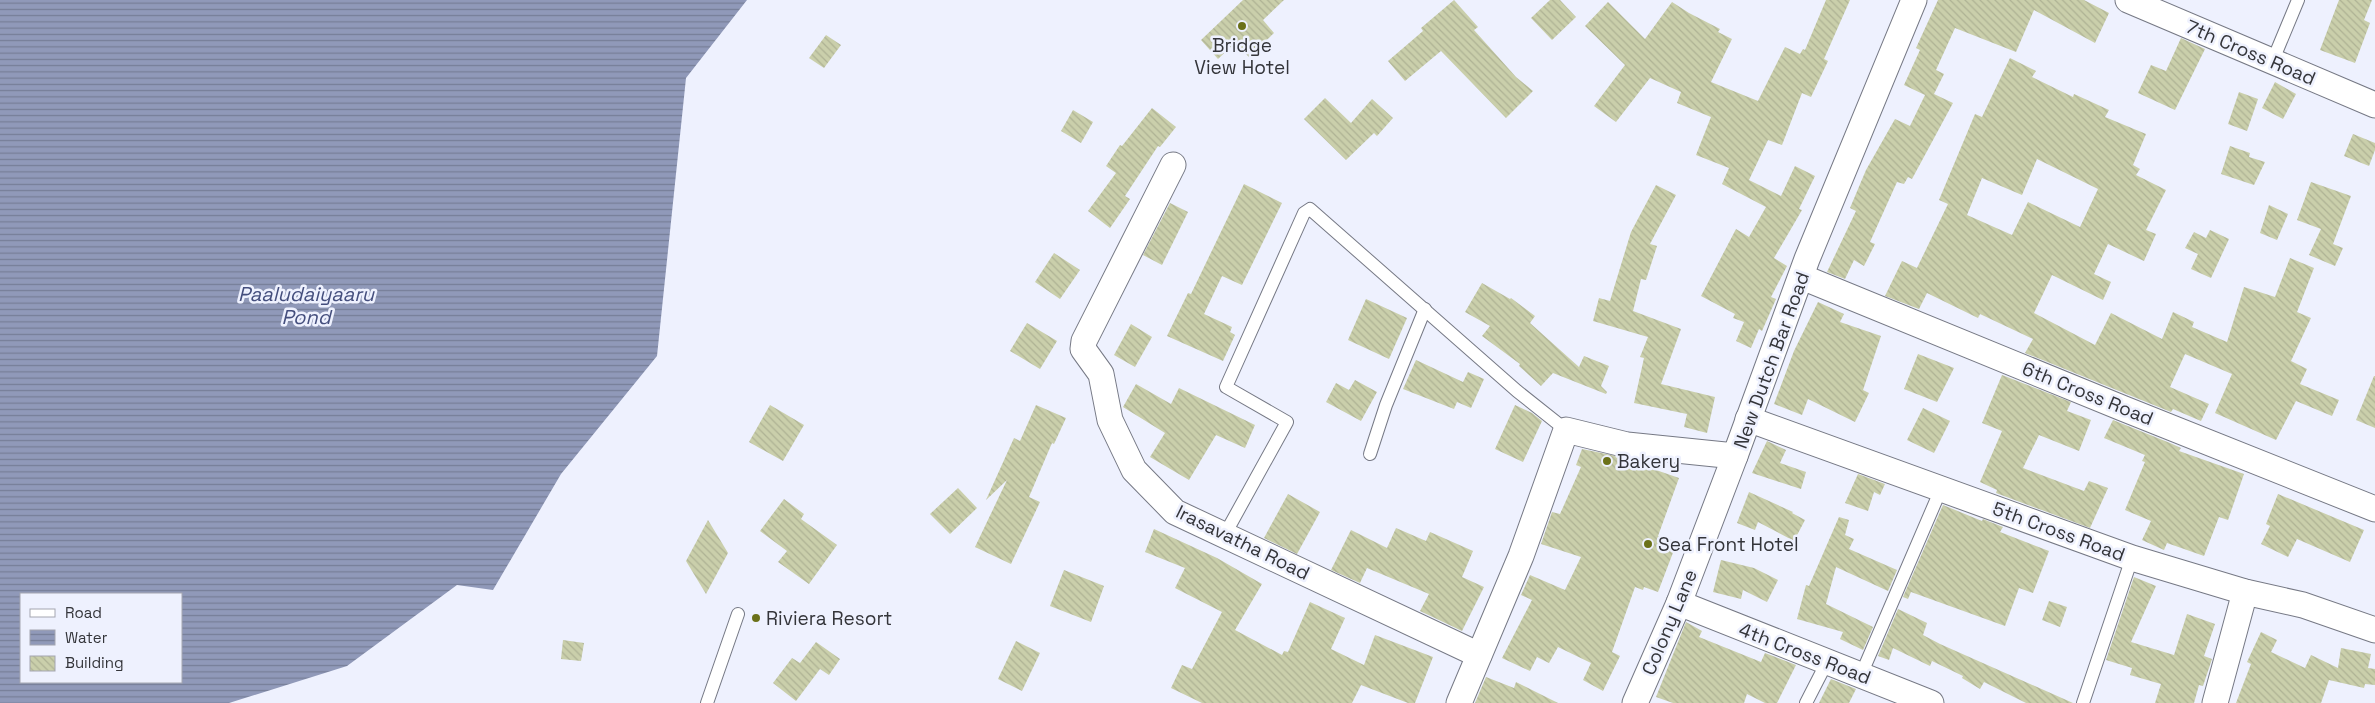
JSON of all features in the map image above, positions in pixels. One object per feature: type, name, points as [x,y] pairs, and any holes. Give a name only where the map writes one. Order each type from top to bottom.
[{"type":"street","name":"New Dutch Bar Road","points":[[1566,430],[1627,445],[1735,456],[1802,276],[1914,0]]},
{"type":"street","name":"7th Cross Road","points":[[2128,0],[2375,104]]},
{"type":"street","name":"Irasavatha Road","points":[[1173,165],[1084,340],[1083,348],[1101,374],[1110,420],[1134,470],[1175,512],[1479,656]]},
{"type":"street","name":"6th Cross Road","points":[[1802,276],[2122,408],[2375,509]]},
{"type":"street","name":"5th Cross Road","points":[[1748,419],[2132,558],[2245,592],[2303,605],[2375,630]]},
{"type":"street","points":[[1459,703],[1521,556],[1566,430]]},
{"type":"street","name":"Colony Lane","points":[[1635,703],[1679,603],[1735,456]]},
{"type":"street","points":[[2215,703],[2245,592]]},
{"type":"street","name":"4th Cross Road","points":[[1679,603],[1931,703]]},
{"type":"lane","points":[[2273,60],[2298,0]]},
{"type":"lane","points":[[1224,536],[1287,422],[1226,387],[1304,214],[1310,210],[1517,391],[1566,430]]},
{"type":"lane","points":[[1370,454],[1386,405],[1425,309]]},
{"type":"lane","points":[[1861,675],[1941,489]]},
{"type":"lane","points":[[2083,703],[2132,558]]},
{"type":"lane","points":[[707,703],[738,614]]},
{"type":"lane","points":[[1806,703],[1827,662]]},
{"type":"water","name":"Paaludaiyaaru Pond","points":[[0,0],[747,0],[686,78],[657,356],[561,474],[493,590],[457,585],[347,666],[229,703],[0,703]]},
{"type":"building","name":"Bridge View Hotel","points":[[1243,0],[1284,0],[1263,20],[1274,33],[1249,57],[1235,43],[1218,59],[1201,40]]},
{"type":"building","points":[[1454,0],[1478,27],[1474,30],[1516,77],[1533,91],[1506,118],[1441,51],[1405,81],[1388,61],[1423,31],[1421,28]]},
{"type":"building","points":[[1550,0],[1560,0],[1576,17],[1552,40],[1531,18]]},
{"type":"building","points":[[1826,0],[1850,0],[1824,59],[1828,61],[1811,97],[1802,93],[1782,145],[1768,140],[1749,180],[1781,196],[1795,166],[1815,176],[1799,209],[1802,210],[1774,258],[1787,266],[1771,297],[1776,299],[1762,331],[1759,329],[1751,348],[1736,341],[1744,322],[1733,318],[1735,314],[1701,296],[1736,229],[1749,237],[1766,207],[1722,184],[1729,168],[1696,155],[1711,117],[1677,103],[1681,92],[1650,78],[1616,122],[1594,106],[1625,65],[1585,26],[1608,2],[1645,39],[1672,2],[1720,29],[1718,32],[1732,39],[1711,82],[1758,101],[1785,47],[1800,54],[1803,49],[1805,50]]},
{"type":"building","points":[[1938,0],[2084,0],[2109,13],[2095,43],[2034,10],[2016,52],[1955,28],[1936,70],[1944,74],[1934,94],[1953,103],[1912,179],[1908,177],[1904,184],[1897,182],[1870,242],[1875,244],[1864,266],[1854,260],[1845,279],[1827,272],[1856,211],[1850,208],[1866,170],[1895,119],[1910,126],[1925,95],[1904,85],[1920,50],[1916,48]]},
{"type":"building","points":[[2339,0],[2372,0],[2364,20],[2370,23],[2355,63],[2320,50]]},
{"type":"building","points":[[826,35],[841,45],[824,68],[809,58]]},
{"type":"building","points":[[2181,38],[2205,49],[2175,110],[2138,93],[2151,65],[2166,71]]},
{"type":"building","points":[[2010,58],[2036,71],[2032,77],[2073,97],[2074,94],[2109,110],[2105,117],[2146,134],[2133,165],[2140,169],[2136,175],[2166,190],[2146,230],[2156,234],[2144,261],[2108,244],[2094,274],[2111,282],[2103,300],[2052,275],[2034,313],[2095,345],[2111,313],[2162,339],[2173,312],[2194,322],[2192,327],[2227,342],[2244,287],[2275,297],[2290,258],[2314,268],[2297,312],[2311,318],[2291,361],[2307,369],[2300,384],[2339,400],[2332,416],[2296,401],[2276,440],[2215,413],[2232,374],[2185,354],[2170,387],[2209,404],[2201,421],[2173,409],[2171,412],[2025,353],[2033,339],[1980,314],[1978,318],[1927,293],[1919,309],[1885,296],[1902,261],[1917,268],[1948,204],[1939,200],[1975,114],[1982,117]],"holes":[[[2037,159],[2098,189],[2080,227],[2028,202],[2012,235],[1967,215],[1982,178],[2022,195]]]},
{"type":"building","points":[[2275,82],[2296,94],[2283,119],[2262,108]]},
{"type":"building","points":[[2239,92],[2258,99],[2247,131],[2228,124]]},
{"type":"building","points":[[1325,98],[1351,123],[1372,99],[1393,118],[1377,136],[1374,133],[1346,160],[1304,119]]},
{"type":"building","points":[[1152,108],[1176,127],[1160,147],[1158,146],[1125,196],[1130,199],[1110,228],[1088,211],[1116,173],[1106,166],[1120,145],[1122,146]]},
{"type":"building","points":[[1073,110],[1093,122],[1081,143],[1061,131]]},
{"type":"building","points":[[2353,134],[2375,143],[2375,150],[2369,166],[2344,156]]},
{"type":"building","points":[[2230,146],[2250,153],[2249,157],[2265,162],[2254,185],[2221,174]]},
{"type":"building","points":[[2311,182],[2351,196],[2333,244],[2343,248],[2335,266],[2309,255],[2321,229],[2297,220]]},
{"type":"building","points":[[1244,184],[1282,203],[1242,285],[1222,276],[1204,314],[1232,327],[1230,332],[1235,335],[1223,361],[1167,336],[1188,293],[1191,294]]},
{"type":"building","points":[[1656,185],[1676,195],[1650,244],[1657,246],[1646,280],[1641,279],[1633,311],[1681,329],[1661,384],[1715,397],[1707,433],[1684,427],[1687,414],[1634,403],[1644,358],[1640,357],[1648,337],[1593,321],[1599,298],[1610,301],[1631,232]]},
{"type":"building","points":[[1170,203],[1188,212],[1162,265],[1143,255]]},
{"type":"building","points":[[2269,205],[2288,214],[2277,240],[2260,233]]},
{"type":"building","points":[[2210,230],[2229,239],[2211,278],[2191,269],[2198,254],[2185,248],[2194,232],[2206,238]]},
{"type":"building","points":[[1054,253],[1080,270],[1060,299],[1035,282]]},
{"type":"building","points":[[1482,283],[1511,298],[1535,316],[1530,323],[1579,367],[1584,356],[1609,366],[1601,386],[1607,392],[1606,394],[1553,373],[1541,386],[1519,366],[1520,364],[1482,336],[1490,326],[1465,312]]},
{"type":"building","points":[[1366,299],[1407,318],[1389,359],[1348,340]]},
{"type":"building","points":[[1818,302],[1844,314],[1840,322],[1881,336],[1863,390],[1869,393],[1855,422],[1808,399],[1802,415],[1774,404],[1794,351]]},
{"type":"building","points":[[1027,323],[1057,341],[1040,369],[1010,351]]},
{"type":"building","points":[[1131,324],[1152,337],[1135,367],[1114,355]]},
{"type":"building","points":[[1918,354],[1954,368],[1937,402],[1904,389]]},
{"type":"building","points":[[1416,360],[1463,382],[1468,372],[1484,379],[1471,408],[1457,402],[1454,409],[1403,389]]},
{"type":"building","points":[[2002,375],[2071,402],[2067,411],[2091,420],[2079,451],[2039,435],[2023,468],[2084,491],[2089,481],[2108,488],[2090,528],[1996,493],[1997,490],[1980,482],[2002,431],[1982,423]]},
{"type":"building","points":[[2375,376],[2375,428],[2356,420]]},
{"type":"building","points":[[1355,380],[1377,392],[1361,421],[1326,402],[1336,383],[1349,390]]},
{"type":"building","points":[[1136,384],[1171,404],[1179,388],[1255,425],[1245,448],[1216,435],[1189,480],[1150,457],[1165,433],[1123,407]]},
{"type":"building","points":[[770,405],[804,425],[783,461],[749,442]]},
{"type":"building","points":[[1036,405],[1066,418],[1054,444],[1052,443],[1029,497],[1040,502],[1011,564],[975,547],[1007,480],[986,500],[1014,438],[1020,441]]},
{"type":"building","points":[[1515,405],[1532,413],[1542,421],[1523,462],[1495,449]]},
{"type":"building","points":[[1923,408],[1950,421],[1934,453],[1907,440]]},
{"type":"building","points":[[2113,420],[2181,448],[2179,451],[2244,474],[2228,520],[2219,517],[2204,556],[2167,543],[2164,550],[2142,540],[2151,521],[2125,510],[2145,462],[2142,461],[2145,455],[2104,438]]},
{"type":"building","points":[[1767,441],[1786,450],[1780,463],[1806,472],[1801,489],[1752,473]]},
{"type":"building","points":[[1582,449],[1636,460],[1636,463],[1679,478],[1658,536],[1675,541],[1674,550],[1658,592],[1644,587],[1643,590],[1635,587],[1612,652],[1620,656],[1603,691],[1583,680],[1591,663],[1558,647],[1549,663],[1537,657],[1530,671],[1502,658],[1532,600],[1521,595],[1530,575],[1565,590],[1581,557],[1541,544],[1552,512],[1560,514],[1581,467],[1576,465]]},
{"type":"building","points":[[1858,474],[1885,484],[1880,495],[1874,492],[1868,511],[1845,503]]},
{"type":"building","points":[[958,488],[977,508],[950,534],[930,514]]},
{"type":"building","points":[[1749,492],[1793,512],[1805,520],[1794,541],[1758,522],[1755,530],[1737,523]]},
{"type":"building","points":[[1288,494],[1320,512],[1297,554],[1264,538]]},
{"type":"building","points":[[2278,494],[2364,530],[2350,562],[2297,539],[2288,557],[2261,544],[2270,526],[2266,524]]},
{"type":"building","points":[[784,499],[804,514],[801,519],[837,545],[809,584],[778,562],[787,551],[760,531]]},
{"type":"building","points":[[1943,505],[1982,521],[1983,519],[2003,527],[2000,532],[2049,551],[2033,593],[2019,588],[2005,626],[1911,592],[1908,599],[1903,597]]},
{"type":"building","points":[[1839,517],[1849,520],[1845,535],[1854,539],[1849,549],[1897,570],[1888,591],[1836,567],[1826,604],[1873,627],[1863,650],[1840,639],[1843,632],[1797,619],[1806,585],[1809,586]]},
{"type":"building","points":[[708,520],[728,553],[706,594],[686,561]]},
{"type":"building","points":[[1396,528],[1426,541],[1430,532],[1473,551],[1462,577],[1484,587],[1462,631],[1420,611],[1429,594],[1367,568],[1360,583],[1331,570],[1351,530],[1387,548]]},
{"type":"building","points":[[1154,529],[1217,558],[1262,584],[1235,630],[1282,655],[1284,651],[1288,652],[1310,602],[1345,618],[1331,649],[1364,665],[1375,635],[1433,657],[1415,703],[1408,703],[1361,685],[1352,703],[1202,703],[1171,688],[1182,665],[1192,669],[1222,612],[1175,588],[1185,568],[1145,552]]},
{"type":"building","points":[[1721,560],[1754,568],[1778,580],[1767,602],[1743,590],[1741,599],[1713,592]]},
{"type":"building","points":[[1064,570],[1104,586],[1091,622],[1050,606]]},
{"type":"building","points":[[2134,577],[2156,586],[2131,642],[2174,655],[2187,614],[2215,624],[2204,656],[2212,659],[2203,686],[2199,685],[2194,703],[2155,703],[2161,684],[2130,675],[2132,668],[2106,660]]},
{"type":"building","points":[[2049,601],[2067,607],[2060,627],[2042,620]]},
{"type":"building","points":[[1898,609],[1927,623],[1923,635],[2073,703],[2026,703],[1984,682],[1980,689],[1962,678],[1963,676],[1932,661],[1930,666],[1893,648],[1889,660],[1878,656]]},
{"type":"building","points":[[1686,622],[1702,631],[1699,637],[1761,662],[1765,653],[1796,665],[1777,703],[1765,703],[1747,694],[1744,703],[1673,703],[1656,697]]},
{"type":"building","points":[[2261,632],[2277,640],[2271,652],[2305,668],[2311,655],[2338,668],[2341,648],[2371,654],[2368,668],[2375,669],[2375,685],[2365,684],[2364,688],[2329,680],[2321,703],[2236,703],[2251,664],[2247,662]]},
{"type":"building","points":[[563,640],[584,643],[581,661],[561,659]]},
{"type":"building","points":[[1016,641],[1040,653],[1022,691],[998,679]]},
{"type":"building","points":[[816,642],[840,659],[829,675],[820,669],[796,701],[773,683],[792,658],[800,663]]},
{"type":"building","points":[[1486,677],[1514,688],[1516,682],[1558,703],[1475,703]]},
{"type":"building","points":[[1831,679],[1856,689],[1849,703],[1819,703]]},
{"type":"place","name":"Bridge View Hotel","points":[[1242,26]]},
{"type":"place","name":"Bakery","points":[[1607,461]]},
{"type":"place","name":"Sea Front Hotel","points":[[1648,544]]},
{"type":"place","name":"Riviera Resort","points":[[756,618]]}]
